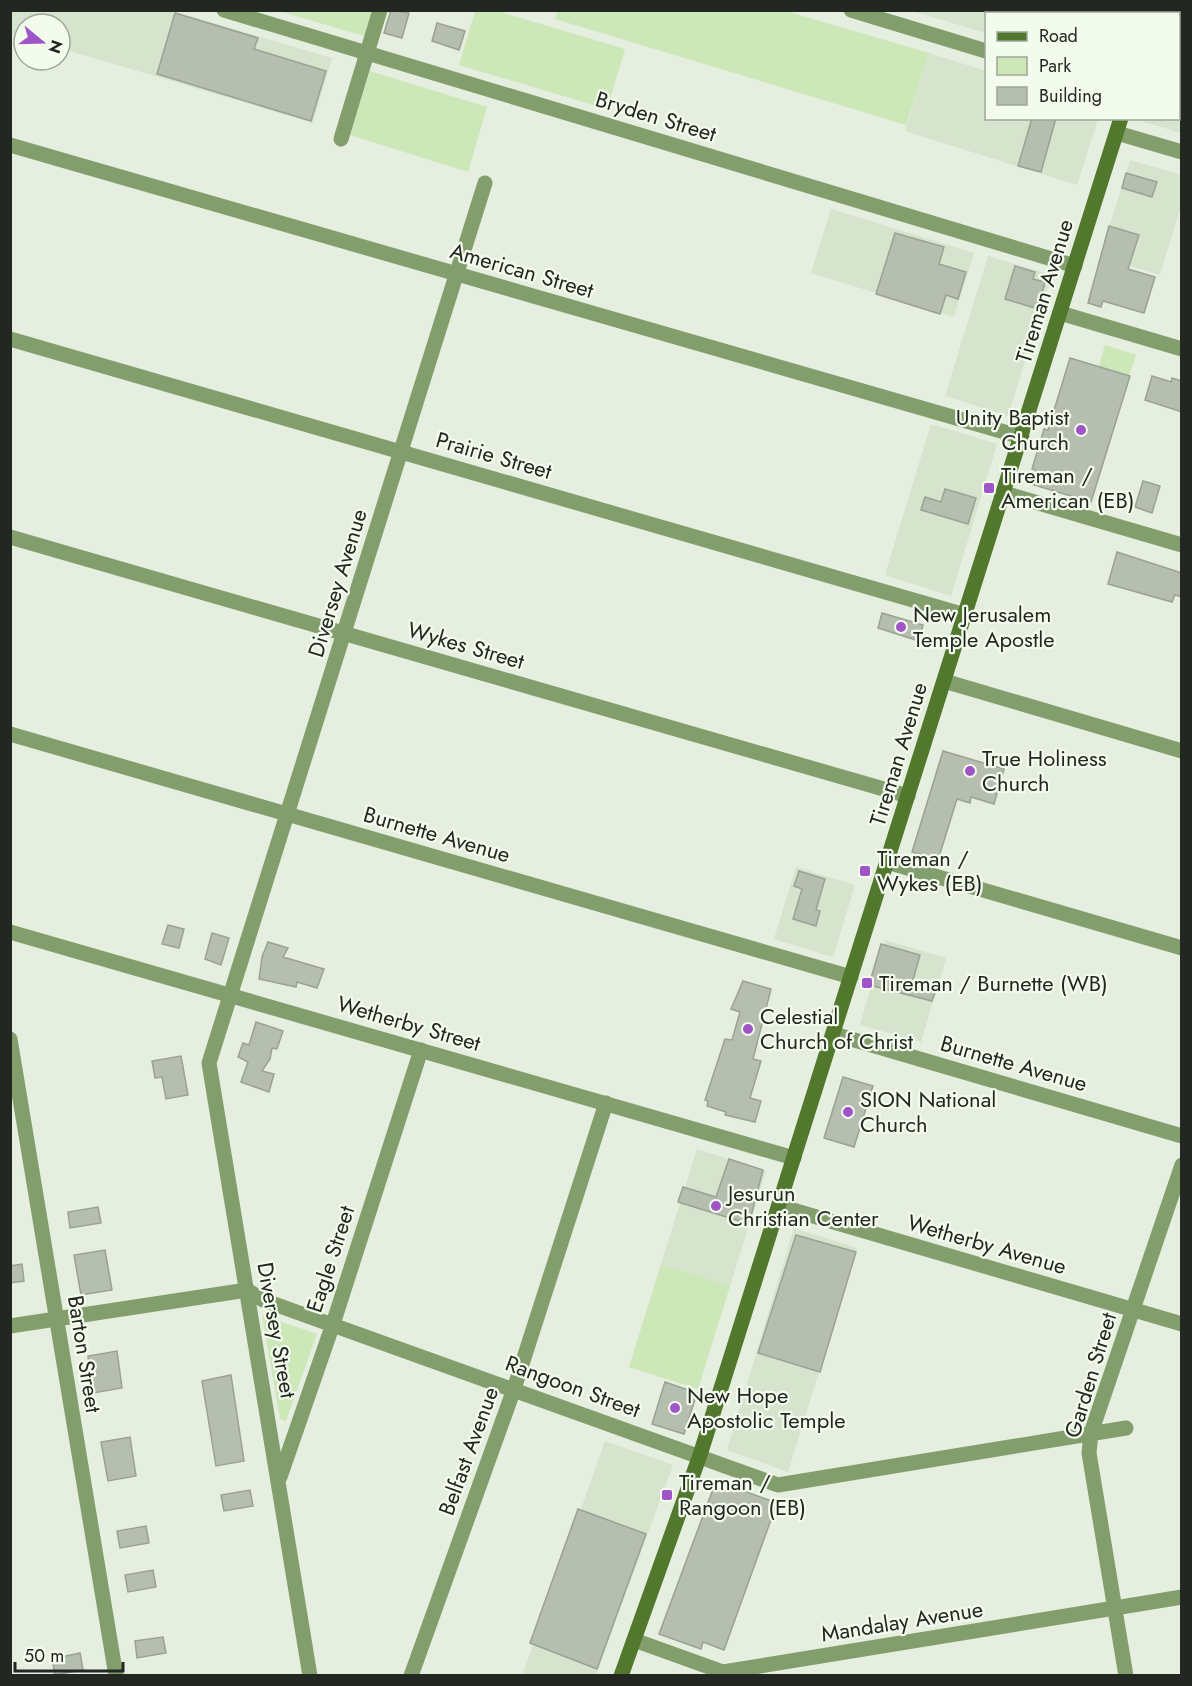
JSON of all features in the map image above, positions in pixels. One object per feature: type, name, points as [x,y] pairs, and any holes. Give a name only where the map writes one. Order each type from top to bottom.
[{"type":"street","name":"Bryden Street","points":[[224,10],[1075,266]]},
{"type":"street","points":[[341,140],[380,10]]},
{"type":"street","points":[[851,10],[985,50]]},
{"type":"street","points":[[1119,126],[1182,152]]},
{"type":"street","name":"Tireman Avenue","points":[[621,1676],[700,1455],[1119,126]]},
{"type":"street","name":"American Street","points":[[10,145],[1022,437]]},
{"type":"street","name":"Diversey Avenue","points":[[230,995],[485,183]]},
{"type":"street","points":[[1060,313],[1182,349]]},
{"type":"street","name":"Prairie Street","points":[[10,339],[965,615]]},
{"type":"street","points":[[1004,493],[1182,545]]},
{"type":"street","name":"Wykes Street","points":[[10,537],[908,796]]},
{"type":"street","points":[[944,681],[1182,751]]},
{"type":"street","name":"Burnette Avenue","points":[[10,734],[851,977]]},
{"type":"street","points":[[888,861],[1182,948]]},
{"type":"street","name":"Wetherby Street","points":[[10,932],[794,1158]]},
{"type":"street","name":"Diversey Street","points":[[230,995],[209,1063],[310,1676]]},
{"type":"street","name":"Burnette Avenue","points":[[834,1034],[1182,1136]]},
{"type":"street","name":"Barton Street","points":[[10,1039],[116,1676]]},
{"type":"street","name":"Eagle Street","points":[[279,1480],[333,1324],[420,1050]]},
{"type":"street","name":"Belfast Avenue","points":[[411,1676],[514,1389],[606,1103]]},
{"type":"street","name":"Garden Street","points":[[1126,1676],[1089,1453],[1091,1433],[1182,1165]]},
{"type":"street","name":"Wetherby Avenue","points":[[779,1206],[1182,1324]]},
{"type":"street","points":[[10,1326],[247,1290]]},
{"type":"street","name":"Rangoon Street","points":[[247,1290],[263,1300],[700,1455],[778,1485],[790,1485],[1126,1428]]},
{"type":"street","name":"Mandalay Avenue","points":[[634,1640],[723,1672],[1182,1597]]},
{"type":"shaded area","points":[[1132,10],[1132,12],[985,12],[985,33],[912,11]]},
{"type":"shaded area","points":[[10,11],[173,11],[332,58],[313,123],[72,52],[72,12],[12,12],[11,34]]},
{"type":"shaded area","points":[[1182,11],[1181,133],[1144,122],[1145,120],[1180,120],[1179,12]]},
{"type":"shaded area","points":[[929,53],[985,71],[985,120],[1098,120],[1077,185],[905,131]]},
{"type":"shaded area","points":[[1130,160],[1181,175],[1181,205],[1160,275],[1100,257]]},
{"type":"shaded area","points":[[831,209],[974,253],[954,317],[811,273]]},
{"type":"shaded area","points":[[988,256],[1052,275],[1008,416],[945,396]]},
{"type":"shaded area","points":[[931,424],[997,444],[951,596],[885,575]]},
{"type":"shaded area","points":[[796,867],[855,885],[833,957],[774,939]]},
{"type":"shaded area","points":[[885,940],[946,958],[921,1042],[860,1025]]},
{"type":"shaded area","points":[[697,1149],[766,1171],[730,1286],[661,1264]]},
{"type":"shaded area","points":[[794,1228],[857,1248],[788,1472],[727,1450]]},
{"type":"shaded area","points":[[605,1441],[673,1465],[596,1675],[522,1676]]},
{"type":"green space","points":[[279,11],[372,11],[364,36]]},
{"type":"green space","points":[[475,11],[497,11],[625,49],[607,109],[459,65]]},
{"type":"green space","points":[[558,11],[786,11],[929,53],[906,125],[555,19]]},
{"type":"green space","points":[[370,71],[487,107],[468,172],[350,135]]},
{"type":"green space","points":[[1105,345],[1136,355],[1129,375],[1099,366]]},
{"type":"green space","points":[[661,1264],[730,1286],[698,1389],[629,1367]]},
{"type":"green space","points":[[262,1315],[317,1334],[286,1421],[280,1419]]},
{"type":"building","points":[[391,10],[409,13],[402,38],[384,33]]},
{"type":"building","points":[[175,13],[258,38],[254,49],[326,71],[311,121],[157,74]]},
{"type":"building","points":[[437,23],[465,31],[459,50],[432,41]]},
{"type":"building","points":[[1031,120],[1055,120],[1041,172],[1018,166]]},
{"type":"building","points":[[1126,173],[1157,182],[1152,197],[1122,188]]},
{"type":"building","points":[[1109,226],[1139,235],[1128,269],[1155,277],[1144,313],[1103,301],[1101,307],[1088,303]]},
{"type":"building","points":[[895,233],[944,247],[939,264],[966,272],[958,299],[946,295],[940,314],[876,294]]},
{"type":"building","points":[[1015,266],[1035,272],[1033,279],[1045,282],[1038,309],[1005,299]]},
{"type":"building","name":"Unity Baptist Church","points":[[1070,358],[1130,376],[1091,502],[1031,484],[1036,470],[1032,469],[1044,429],[1048,430]]},
{"type":"building","points":[[1152,376],[1171,382],[1172,378],[1182,381],[1182,412],[1145,400]]},
{"type":"building","points":[[1143,481],[1160,486],[1152,513],[1135,507]]},
{"type":"building","points":[[945,489],[976,498],[968,524],[921,510],[925,497],[941,502]]},
{"type":"building","points":[[1117,552],[1182,573],[1182,597],[1175,595],[1172,602],[1108,584]]},
{"type":"building","name":"New Jerusalem Temple Apostle","points":[[882,613],[923,625],[919,641],[878,628]]},
{"type":"building","points":[[943,751],[1004,769],[994,804],[971,797],[970,803],[957,799],[938,860],[912,852]]},
{"type":"building","points":[[799,871],[825,879],[816,910],[820,911],[816,926],[793,919],[802,889],[794,886]]},
{"type":"building","points":[[168,925],[184,929],[179,948],[162,944]]},
{"type":"building","points":[[212,933],[229,938],[221,965],[205,959]]},
{"type":"building","points":[[268,942],[288,948],[283,957],[324,969],[317,988],[297,982],[296,987],[259,979],[262,957]]},
{"type":"building","points":[[881,944],[920,955],[913,980],[937,987],[932,1001],[869,985]]},
{"type":"building","name":"Celestial Church of Christ","points":[[743,981],[771,989],[753,1059],[761,1061],[750,1098],[761,1101],[755,1122],[725,1115],[726,1112],[707,1106],[708,1101],[705,1100],[725,1039],[732,1040],[740,1012],[731,1009]]},
{"type":"building","points":[[256,1022],[283,1031],[277,1049],[272,1048],[270,1059],[262,1071],[274,1074],[269,1092],[241,1082],[248,1062],[238,1057],[243,1043],[249,1045]]},
{"type":"building","points":[[181,1056],[188,1095],[166,1099],[162,1077],[155,1078],[152,1061]]},
{"type":"building","name":"SION National Church","points":[[843,1077],[873,1086],[854,1147],[824,1138]]},
{"type":"building","points":[[729,1159],[763,1170],[749,1224],[678,1202],[683,1187],[716,1197]]},
{"type":"building","points":[[98,1207],[101,1223],[70,1228],[68,1212]]},
{"type":"building","points":[[796,1235],[856,1252],[820,1372],[758,1353]]},
{"type":"building","points":[[105,1250],[112,1290],[81,1295],[74,1255]]},
{"type":"building","points":[[22,1264],[24,1281],[10,1283],[10,1266]]},
{"type":"building","points":[[117,1351],[122,1388],[93,1393],[88,1356]]},
{"type":"building","points":[[231,1375],[244,1461],[216,1466],[202,1381]]},
{"type":"building","name":"New Hope Apostolic Temple","points":[[665,1382],[697,1393],[684,1434],[652,1424]]},
{"type":"building","points":[[130,1437],[136,1476],[108,1481],[101,1442]]},
{"type":"building","points":[[716,1481],[777,1503],[724,1650],[703,1642],[701,1649],[659,1634]]},
{"type":"building","points":[[250,1490],[253,1506],[224,1511],[221,1495]]},
{"type":"building","points":[[578,1509],[646,1534],[597,1669],[530,1643]]},
{"type":"building","points":[[146,1526],[149,1543],[120,1548],[117,1531]]},
{"type":"building","points":[[153,1570],[156,1587],[128,1592],[125,1575]]},
{"type":"building","points":[[163,1637],[166,1653],[137,1658],[135,1641]]},
{"type":"building","points":[[80,1653],[83,1670],[55,1675],[52,1659]]},
{"type":"place","name":"Unity Baptist Church","points":[[1081,430]]},
{"type":"place","name":"Tireman / American (EB)","points":[[989,488]]},
{"type":"place","name":"New Jerusalem Temple Apostle","points":[[901,627]]},
{"type":"place","name":"True Holiness Church","points":[[970,771]]},
{"type":"place","name":"Tireman / Wykes (EB)","points":[[865,871]]},
{"type":"place","name":"Tireman / Burnette (WB)","points":[[867,983]]},
{"type":"place","name":"Celestial Church of Christ","points":[[748,1029]]},
{"type":"place","name":"SION National Church","points":[[848,1112]]},
{"type":"place","name":"Jesurun Christian Center","points":[[716,1206]]},
{"type":"place","name":"New Hope Apostolic Temple","points":[[675,1408]]},
{"type":"place","name":"Tireman / Rangoon (EB)","points":[[667,1495]]}]
